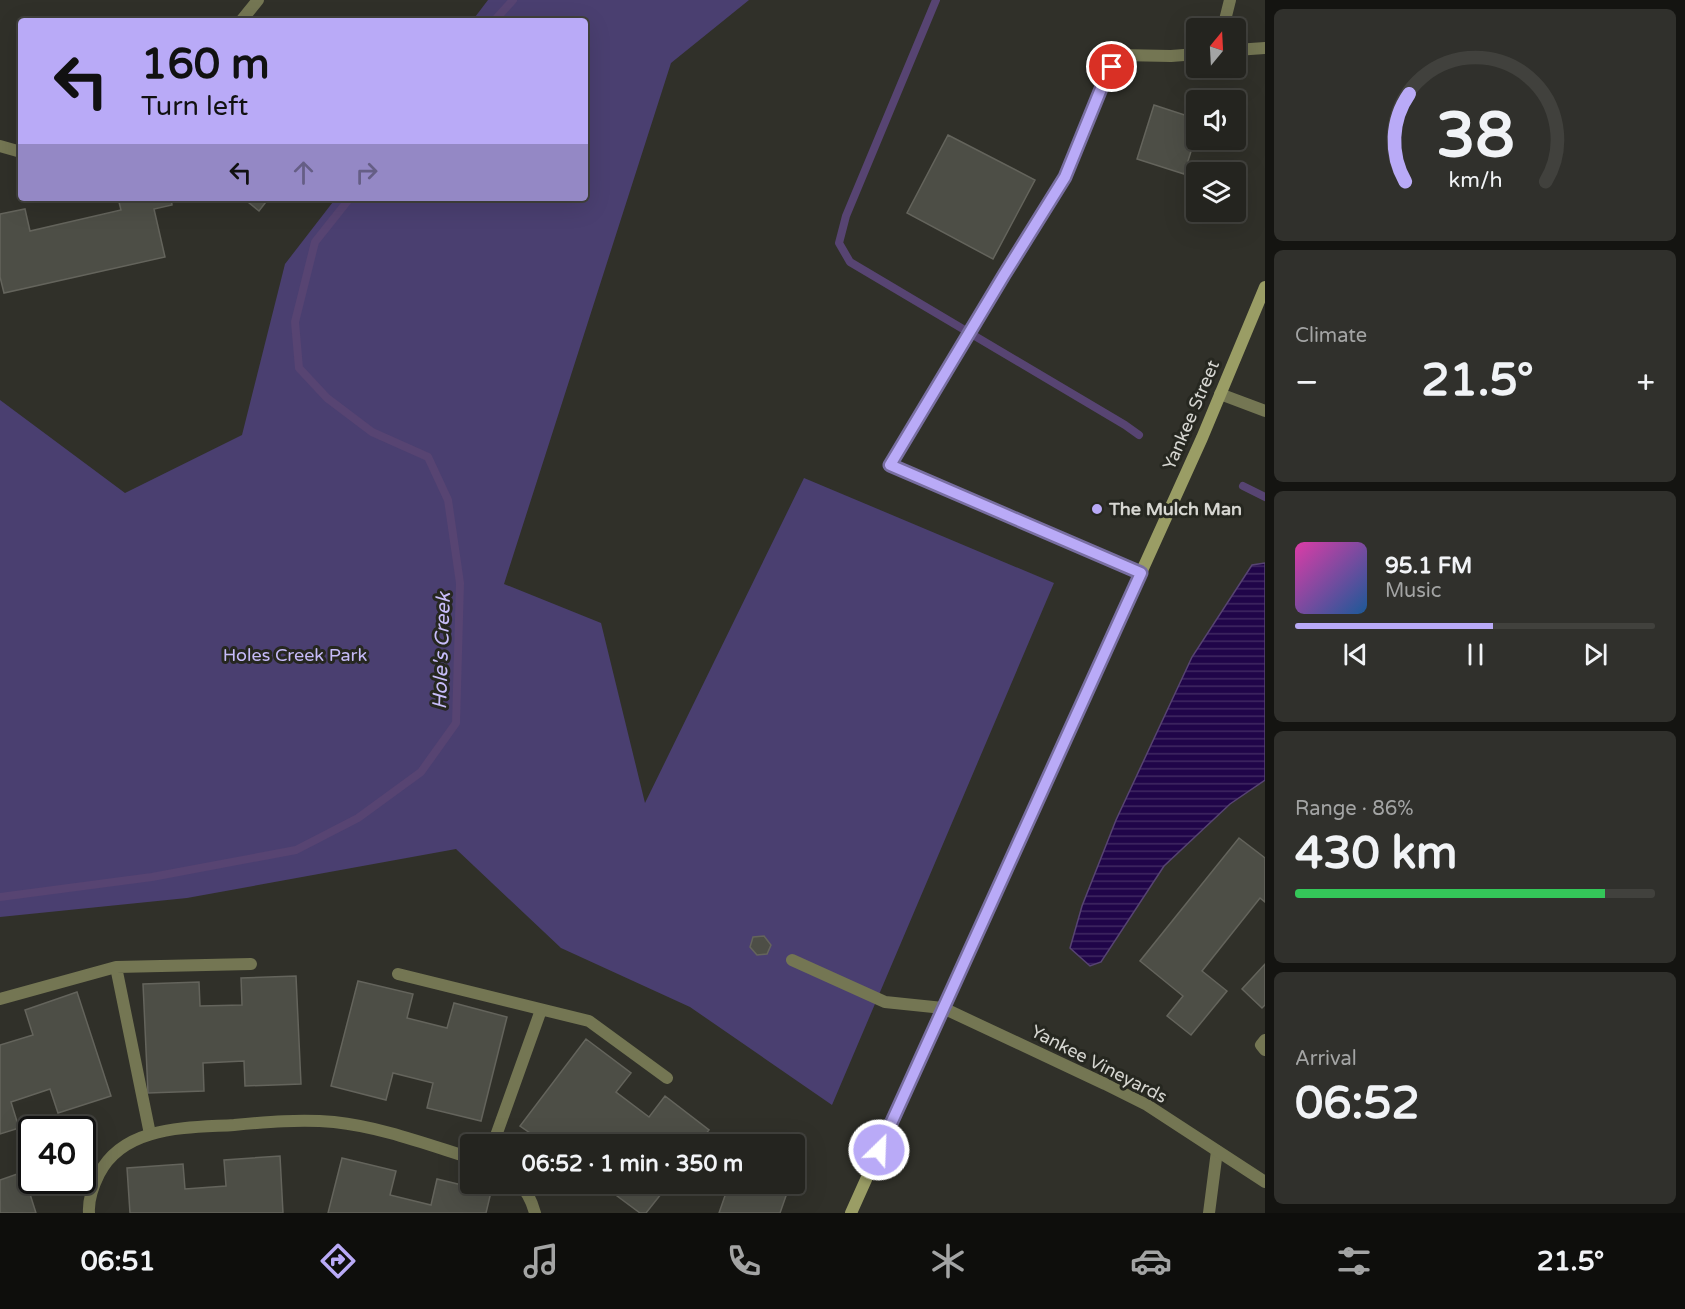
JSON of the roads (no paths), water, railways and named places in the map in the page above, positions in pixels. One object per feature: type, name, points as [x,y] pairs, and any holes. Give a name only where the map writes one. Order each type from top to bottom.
[{"type":"street","points":[[243,18],[258,0]]},
{"type":"street","points":[[1226,18],[1230,0]]},
{"type":"street","points":[[1246,49],[1265,48]]},
{"type":"street","points":[[1141,573],[890,465],[1065,177],[1105,79],[1120,55],[1186,55]]},
{"type":"street","points":[[0,146],[18,151]]},
{"type":"street","name":"Yankee Street","points":[[851,1213],[1141,573],[1265,287]]},
{"type":"street","points":[[1220,394],[1265,411]]},
{"type":"street","name":"Yankee Vineyards","points":[[792,960],[885,1002],[943,1008],[1147,1105],[1217,1152],[1263,1176]]},
{"type":"street","points":[[0,999],[116,967],[250,964]]},
{"type":"street","points":[[116,967],[150,1134]]},
{"type":"street","points":[[398,974],[590,1021],[668,1078]]},
{"type":"street","points":[[496,1134],[541,1010]]},
{"type":"street","points":[[1265,1040],[1261,1045],[1265,1050]]},
{"type":"street","points":[[89,1213],[94,1186],[112,1155],[129,1142],[150,1134],[173,1130],[294,1120],[335,1122],[384,1131],[460,1155]]},
{"type":"street","points":[[1209,1213],[1217,1152]]},
{"type":"street","points":[[526,1194],[535,1213]]},
{"type":"waterway","name":"Hole's Creek","points":[[497,18],[513,0]]},
{"type":"waterway","points":[[936,0],[846,216],[839,243],[850,262],[1139,435]]},
{"type":"waterway","name":"Hole's Creek","points":[[0,897],[152,877],[296,850],[358,818],[421,772],[456,723],[460,583],[448,500],[428,457],[372,432],[327,398],[299,368],[295,322],[315,242],[348,201]]},
{"type":"waterway","points":[[1243,486],[1265,497]]},
{"type":"place","name":"The Mulch Man","points":[[1097,509]]},
{"type":"park label","name":"Holes Creek Park","points":[[295,655]]}]
